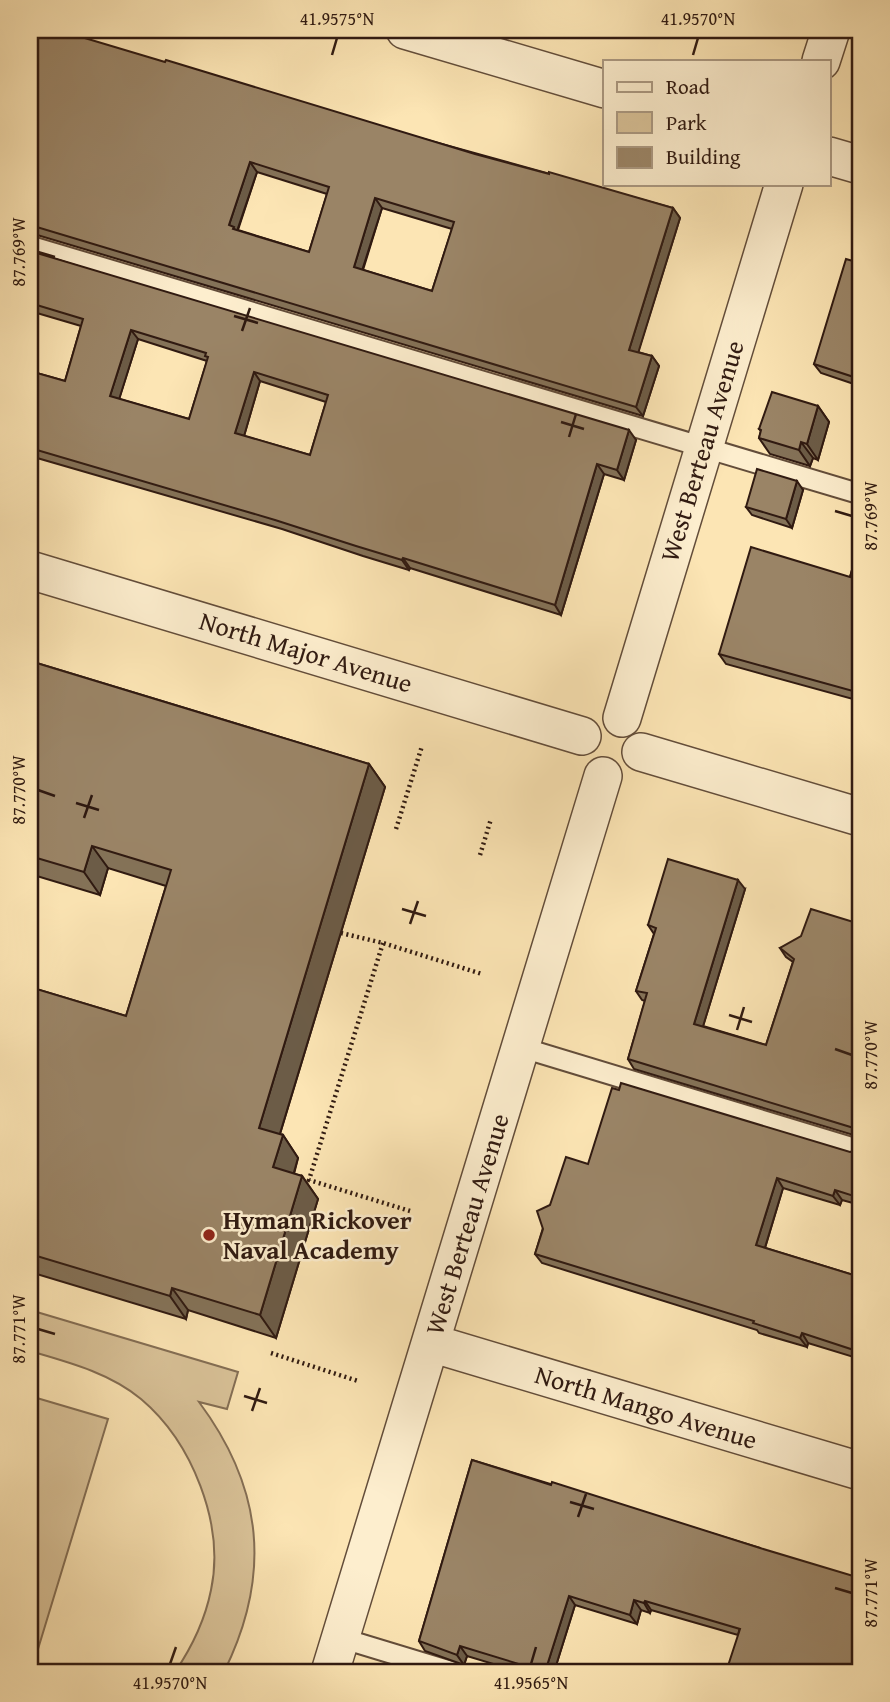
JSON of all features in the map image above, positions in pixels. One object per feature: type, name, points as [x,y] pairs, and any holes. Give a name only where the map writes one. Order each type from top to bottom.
[{"type":"street","points":[[405,30],[603,88]]},
{"type":"street","points":[[821,60],[831,30]]},
{"type":"street","points":[[830,156],[860,165]]},
{"type":"street","name":"West Berteau Avenue","points":[[622,718],[783,186]]},
{"type":"street","name":"North Major Avenue","points":[[30,570],[582,736]]},
{"type":"street","points":[[605,717],[622,718],[632,724],[638,733],[641,752],[631,769],[623,775],[603,776],[587,765],[581,746],[582,736],[595,721],[605,717]]},
{"type":"street","points":[[641,752],[860,817]]},
{"type":"street","name":"West Berteau Avenue","points":[[335,1655],[603,776]]},
{"type":"street","name":"North Mango Avenue","points":[[431,1343],[860,1471]]},
{"type":"lane","points":[[30,246],[860,494]]},
{"type":"lane","points":[[520,1047],[860,1150]]},
{"type":"lane","points":[[335,1655],[453,1672]]},
{"type":"path","points":[[396,829],[422,746]]},
{"type":"path","points":[[480,855],[492,819]]},
{"type":"path","points":[[341,933],[383,943],[482,974]]},
{"type":"path","points":[[383,943],[309,1181],[410,1211]]},
{"type":"path","points":[[271,1353],[358,1381]]},
{"type":"green space","points":[[30,1310],[238,1372],[227,1409],[199,1402],[237,1467],[248,1500],[253,1533],[254,1567],[249,1601],[239,1636],[224,1672],[175,1672],[201,1623],[211,1590],[214,1565],[208,1512],[189,1461],[159,1417],[129,1390],[88,1369],[30,1351]]},
{"type":"green space","points":[[30,1396],[108,1419],[31,1672],[30,1672]]},
{"type":"building","points":[[30,30],[58,30],[475,154],[549,172],[673,208],[629,350],[652,356],[636,407],[30,225]],"holes":[[[250,162],[329,187],[309,252],[233,229],[234,227],[229,225]],[[375,198],[454,222],[432,291],[354,267]]]},
{"type":"building","points":[[30,251],[629,430],[617,470],[597,464],[555,605],[30,448],[30,371],[65,381],[83,319],[30,303]],"holes":[[[131,330],[206,353],[205,356],[208,357],[189,419],[110,396]],[[254,372],[328,395],[310,455],[235,433]]]},
{"type":"building","points":[[846,259],[860,263],[860,379],[814,364]]},
{"type":"building","points":[[772,392],[818,406],[807,444],[801,442],[799,450],[759,438],[759,429]]},
{"type":"building","points":[[757,469],[797,481],[786,519],[746,507]]},
{"type":"building","points":[[860,542],[860,693],[719,654],[751,547],[850,577]]},
{"type":"building","points":[[30,661],[369,764],[259,1128],[283,1135],[273,1167],[302,1176],[260,1315],[172,1288],[170,1296],[30,1254],[30,987],[126,1016],[171,870],[92,846],[84,872],[30,856]]},
{"type":"building","points":[[668,859],[738,880],[694,1024],[766,1045],[794,959],[780,948],[801,936],[811,909],[860,924],[860,1131],[628,1059],[647,993],[636,991],[656,928],[648,925]]},
{"type":"building","points":[[621,1083],[850,1152],[860,1150],[860,1198],[835,1190],[833,1196],[777,1178],[756,1245],[860,1277],[860,1352],[802,1333],[800,1338],[753,1323],[754,1321],[535,1254],[543,1229],[537,1211],[550,1205],[566,1157],[588,1164],[612,1088],[619,1090]]},
{"type":"building","points":[[472,1460],[551,1485],[552,1482],[860,1578],[860,1672],[726,1672],[740,1629],[634,1600],[630,1615],[569,1596],[545,1672],[460,1646],[457,1655],[419,1641]]},
{"type":"place","name":"Hyman Rickover Naval Academy","points":[[209,1235]]}]
